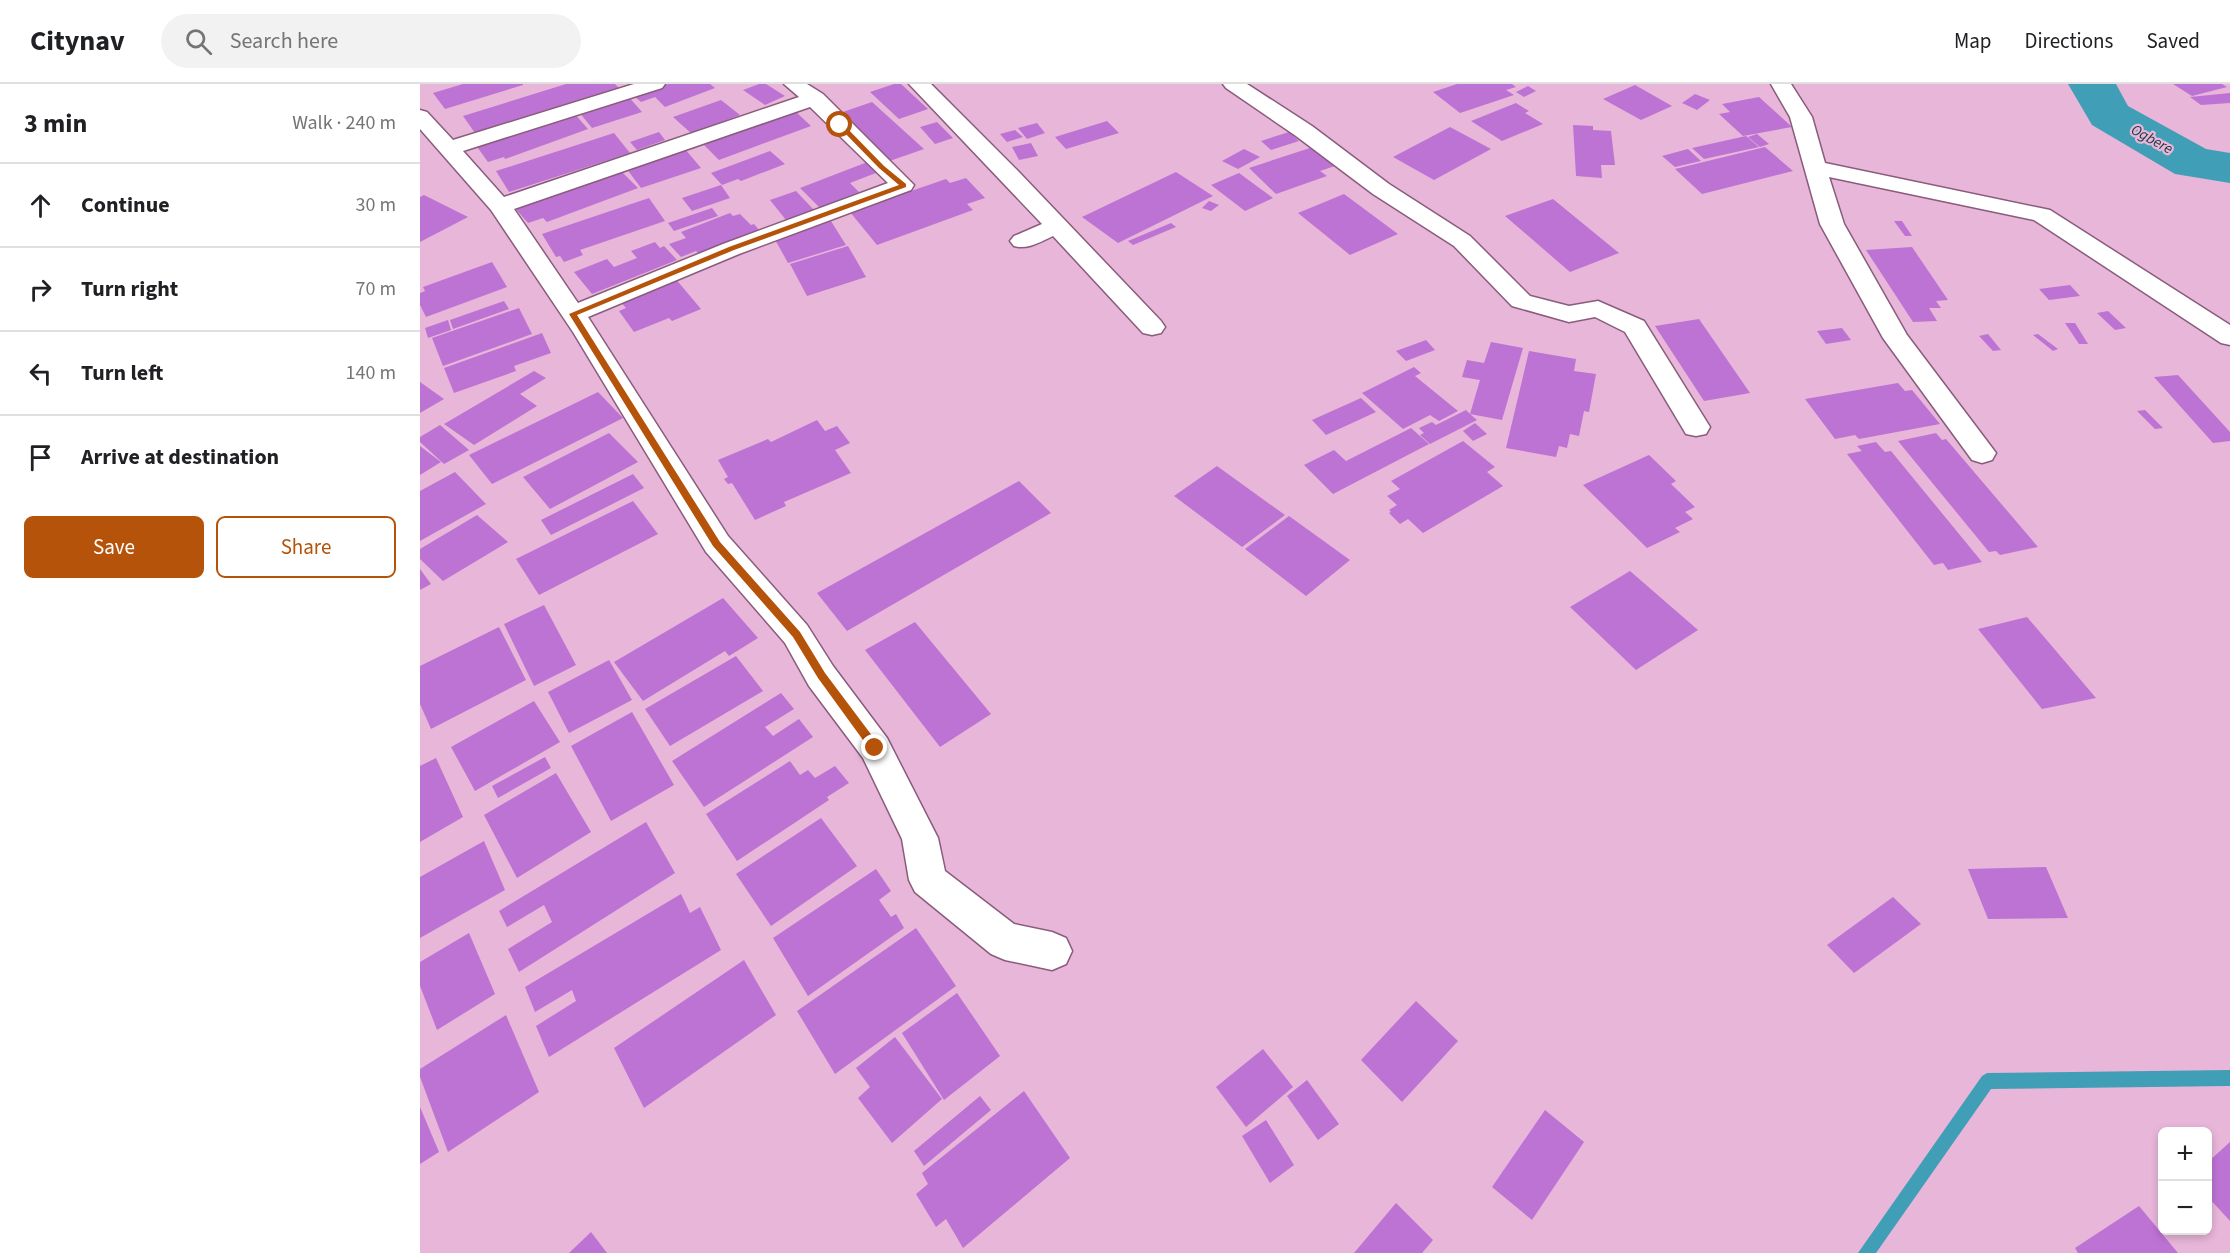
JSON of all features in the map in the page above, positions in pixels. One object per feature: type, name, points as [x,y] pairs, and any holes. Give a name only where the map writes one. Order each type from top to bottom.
[{"type":"street","points":[[447,149],[655,84]]},
{"type":"street","points":[[919,84],[1152,327]]},
{"type":"street","points":[[1233,84],[1304,131],[1381,189],[1462,241],[1521,301],[1569,314],[1598,309],[1635,327],[1696,427]]},
{"type":"street","points":[[1781,84],[1801,117],[1832,224],[1896,338],[1982,453]]},
{"type":"street","points":[[500,206],[803,88],[903,185],[741,245],[573,314]]},
{"type":"street","points":[[420,116],[500,206],[573,314],[717,544],[796,634],[821,676],[875,748],[920,838],[928,880],[1005,941],[1052,951]]},
{"type":"street","points":[[1815,167],[2042,215],[2230,336]]},
{"type":"street","points":[[1022,241],[1057,226]]},
{"type":"building","points":[[463,84],[523,85],[445,109],[433,93]]},
{"type":"building","points":[[566,84],[615,84],[619,88],[475,133],[463,116]]},
{"type":"building","points":[[668,84],[710,84],[715,88],[665,107],[655,97],[641,102],[634,96]]},
{"type":"building","points":[[766,84],[785,96],[765,105],[743,90]]},
{"type":"building","points":[[901,84],[928,109],[899,119],[870,92]]},
{"type":"building","points":[[1457,84],[1512,84],[1516,87],[1506,90],[1514,95],[1460,113],[1433,92]]},
{"type":"building","points":[[2173,84],[2222,84],[2227,87],[2192,96]]},
{"type":"building","points":[[1635,85],[1672,106],[1641,120],[1603,99]]},
{"type":"building","points":[[1528,86],[1536,91],[1524,97],[1516,92]]},
{"type":"building","points":[[2230,93],[2230,103],[2201,105],[2190,97]]},
{"type":"building","points":[[1695,94],[1710,100],[1697,110],[1682,103]]},
{"type":"building","points":[[628,96],[642,112],[592,128],[579,112]]},
{"type":"building","points":[[1759,97],[1792,127],[1743,136],[1719,114],[1730,112],[1722,104]]},
{"type":"building","points":[[721,100],[740,115],[692,134],[673,117]]},
{"type":"building","points":[[872,102],[924,149],[884,163],[834,115]]},
{"type":"building","points":[[1516,103],[1529,111],[1525,113],[1543,124],[1502,141],[1471,121]]},
{"type":"building","points":[[794,110],[811,126],[719,160],[702,143]]},
{"type":"building","points":[[573,112],[588,129],[505,159],[504,157],[488,162],[475,144]]},
{"type":"building","points":[[1107,121],[1119,133],[1066,149],[1055,137]]},
{"type":"building","points":[[937,122],[953,138],[935,144],[920,127]]},
{"type":"building","points":[[1037,123],[1045,133],[1027,139],[1018,128]]},
{"type":"building","points":[[1573,125],[1593,126],[1593,130],[1611,131],[1615,165],[1601,165],[1602,178],[1576,176]]},
{"type":"building","points":[[1450,127],[1491,149],[1434,180],[1393,157]]},
{"type":"building","points":[[1015,130],[1023,137],[1007,142],[1000,134]]},
{"type":"building","points":[[659,132],[665,140],[637,150],[630,142]]},
{"type":"building","points":[[1289,132],[1299,141],[1271,150],[1261,141]]},
{"type":"building","points":[[614,133],[630,153],[509,192],[496,171]]},
{"type":"building","points":[[1757,134],[1769,144],[1760,147],[1748,137]]},
{"type":"building","points":[[1746,136],[1759,147],[1704,159],[1692,148]]},
{"type":"building","points":[[1031,143],[1038,156],[1019,160],[1012,147]]},
{"type":"building","points":[[1313,147],[1335,166],[1320,171],[1327,176],[1276,194],[1249,168]]},
{"type":"building","points":[[1765,147],[1793,171],[1702,194],[1675,169]]},
{"type":"building","points":[[685,149],[701,168],[641,188],[626,168]]},
{"type":"building","points":[[1244,149],[1260,157],[1238,169],[1222,161]]},
{"type":"building","points":[[1688,149],[1701,161],[1675,167],[1662,156]]},
{"type":"building","points":[[770,151],[785,164],[741,181],[738,179],[722,185],[711,173]]},
{"type":"building","points":[[870,161],[881,171],[850,183],[859,192],[820,208],[800,188]]},
{"type":"building","points":[[620,170],[638,188],[547,222],[543,218],[528,223],[515,208]]},
{"type":"building","points":[[1176,172],[1213,196],[1118,243],[1082,217]]},
{"type":"building","points":[[1239,173],[1273,198],[1245,211],[1211,185]]},
{"type":"building","points":[[966,178],[985,198],[967,204],[973,210],[877,245],[850,212],[946,179],[950,183]]},
{"type":"building","points":[[721,185],[730,198],[692,211],[682,198]]},
{"type":"building","points":[[796,191],[814,210],[786,220],[770,200]]},
{"type":"building","points":[[1344,194],[1398,234],[1350,255],[1298,213]]},
{"type":"building","points":[[424,195],[468,217],[420,242],[420,197]]},
{"type":"building","points":[[649,198],[665,221],[580,250],[583,255],[564,262],[560,256],[556,257],[542,234]]},
{"type":"building","points":[[1553,199],[1619,253],[1570,272],[1505,216]]},
{"type":"building","points":[[1209,201],[1219,205],[1211,211],[1202,208]]},
{"type":"building","points":[[712,208],[718,216],[674,231],[668,223]]},
{"type":"building","points":[[730,213],[733,216],[740,214],[759,230],[699,254],[696,251],[681,257],[669,244],[686,238],[681,232]]},
{"type":"building","points":[[829,218],[846,245],[788,263],[773,236]]},
{"type":"building","points":[[1894,221],[1902,221],[1912,236],[1905,236]]},
{"type":"building","points":[[1171,223],[1176,227],[1133,245],[1128,241]]},
{"type":"building","points":[[655,242],[660,248],[664,246],[677,260],[592,294],[574,272],[607,259],[614,267],[637,258],[631,251]]},
{"type":"building","points":[[848,246],[866,277],[807,296],[790,264]]},
{"type":"building","points":[[1912,247],[1948,300],[1936,301],[1941,308],[1929,308],[1937,321],[1913,322],[1866,250]]},
{"type":"building","points":[[492,262],[507,287],[426,317],[420,305],[420,293],[425,291],[423,287]]},
{"type":"building","points":[[674,277],[701,309],[672,321],[669,318],[634,332],[619,311],[626,308],[618,299]]},
{"type":"building","points":[[2070,285],[2080,296],[2049,300],[2039,289]]},
{"type":"building","points":[[504,301],[509,309],[453,329],[450,320]]},
{"type":"building","points":[[519,308],[532,334],[443,366],[432,338]]},
{"type":"building","points":[[2108,311],[2126,328],[2115,330],[2097,313]]},
{"type":"building","points":[[1699,319],[1750,393],[1704,401],[1655,326]]},
{"type":"building","points":[[448,320],[451,330],[428,338],[425,328]]},
{"type":"building","points":[[2065,323],[2075,323],[2088,344],[2079,344]]},
{"type":"building","points":[[1842,328],[1851,340],[1826,344],[1817,331]]},
{"type":"building","points":[[542,333],[551,353],[514,366],[516,371],[454,393],[444,368]]},
{"type":"building","points":[[1988,334],[2001,350],[1993,351],[1979,336]]},
{"type":"building","points":[[2038,334],[2058,349],[2053,351],[2033,335]]},
{"type":"building","points":[[1426,340],[1435,350],[1406,361],[1396,351]]},
{"type":"building","points":[[1491,342],[1523,348],[1502,420],[1470,414],[1480,380],[1462,377],[1467,360],[1484,363]]},
{"type":"building","points":[[1529,351],[1576,359],[1574,371],[1596,374],[1589,412],[1584,411],[1579,436],[1570,434],[1567,448],[1559,446],[1556,457],[1506,448]]},
{"type":"building","points":[[1414,367],[1421,373],[1415,376],[1458,411],[1439,421],[1430,415],[1403,429],[1362,393]]},
{"type":"building","points":[[534,371],[546,378],[520,394],[537,406],[474,445],[444,424]]},
{"type":"building","points":[[2178,375],[2230,432],[2230,441],[2213,443],[2154,377]]},
{"type":"building","points":[[420,382],[444,399],[420,413]]},
{"type":"building","points":[[1898,383],[1905,391],[1912,390],[1940,424],[1859,439],[1855,435],[1835,439],[1805,399]]},
{"type":"building","points":[[598,392],[623,418],[492,484],[469,455]]},
{"type":"building","points":[[1361,398],[1376,412],[1326,435],[1312,420]]},
{"type":"building","points":[[1466,410],[1477,420],[1430,444],[1420,435],[1424,433],[1419,428],[1432,422],[1436,425]]},
{"type":"building","points":[[2145,410],[2163,428],[2155,429],[2137,411]]},
{"type":"building","points":[[817,420],[825,431],[837,426],[850,443],[835,450],[851,473],[784,502],[786,506],[755,520],[732,483],[728,484],[724,479],[728,477],[718,460],[768,439],[771,442]]},
{"type":"building","points":[[1475,423],[1487,434],[1473,441],[1463,431]]},
{"type":"building","points":[[440,425],[469,450],[444,464],[420,442],[420,437]]},
{"type":"building","points":[[1411,428],[1429,444],[1333,494],[1304,465],[1334,450],[1346,461]]},
{"type":"building","points":[[609,433],[638,462],[550,509],[523,477]]},
{"type":"building","points":[[1936,433],[1942,440],[1946,439],[2038,547],[2000,555],[1996,551],[1989,552],[1898,441]]},
{"type":"building","points":[[1463,441],[1495,467],[1487,472],[1503,486],[1423,533],[1408,519],[1400,524],[1389,513],[1391,512],[1389,510],[1397,505],[1387,496],[1400,489],[1391,481]]},
{"type":"building","points":[[1876,442],[1885,452],[1891,451],[1982,562],[1948,570],[1943,563],[1934,565],[1847,454],[1862,451],[1857,446]]},
{"type":"building","points":[[420,446],[441,462],[420,475]]},
{"type":"building","points":[[1649,455],[1676,481],[1671,484],[1695,507],[1685,512],[1693,519],[1675,528],[1680,532],[1647,548],[1583,485]]},
{"type":"building","points":[[1217,466],[1285,515],[1242,547],[1174,496]]},
{"type":"building","points":[[455,472],[486,504],[420,541],[420,491]]},
{"type":"building","points":[[633,474],[644,488],[551,535],[541,520]]},
{"type":"building","points":[[1019,481],[1051,513],[847,631],[817,593]]},
{"type":"building","points":[[633,501],[658,534],[539,595],[516,559]]},
{"type":"building","points":[[477,515],[508,542],[443,581],[420,559],[420,549]]},
{"type":"building","points":[[1289,516],[1350,560],[1306,596],[1245,549]]},
{"type":"building","points":[[420,569],[431,584],[420,590]]},
{"type":"building","points":[[1630,571],[1698,630],[1636,670],[1570,607]]},
{"type":"building","points":[[723,598],[758,638],[729,656],[725,651],[643,701],[614,662]]},
{"type":"building","points":[[544,605],[576,665],[534,686],[504,624]]},
{"type":"building","points":[[2027,617],[2096,698],[2042,709],[1978,629]]},
{"type":"building","points":[[915,622],[991,714],[940,747],[865,650]]},
{"type":"building","points":[[499,627],[526,680],[431,729],[420,704],[420,666]]},
{"type":"building","points":[[736,656],[763,691],[670,746],[645,709]]},
{"type":"building","points":[[609,660],[632,700],[569,733],[548,692]]},
{"type":"building","points":[[781,693],[794,709],[765,727],[773,736],[799,719],[813,737],[704,807],[672,761]]},
{"type":"building","points":[[534,701],[560,742],[475,791],[451,747]]},
{"type":"building","points":[[632,712],[674,785],[611,821],[571,746]]},
{"type":"building","points":[[545,757],[551,768],[498,798],[492,786]]},
{"type":"building","points":[[436,758],[463,817],[420,842],[420,766]]},
{"type":"building","points":[[790,761],[800,775],[808,770],[815,778],[835,766],[849,783],[827,797],[829,800],[737,861],[706,814]]},
{"type":"building","points":[[556,773],[591,832],[517,878],[484,815]]},
{"type":"building","points":[[821,818],[857,866],[771,926],[736,874]]},
{"type":"building","points":[[646,822],[675,873],[519,972],[508,949],[552,922],[544,905],[507,927],[499,911]]},
{"type":"building","points":[[484,841],[505,890],[420,938],[420,877]]},
{"type":"building","points":[[2046,867],[2068,918],[1988,919],[1968,869]]},
{"type":"building","points":[[876,869],[891,891],[879,900],[891,917],[896,914],[904,928],[808,996],[773,938]]},
{"type":"building","points":[[681,894],[690,913],[700,907],[721,950],[549,1057],[536,1026],[576,1001],[572,990],[535,1012],[525,987]]},
{"type":"building","points":[[1893,897],[1921,924],[1854,973],[1827,945]]},
{"type":"building","points":[[916,928],[956,986],[835,1074],[797,1011]]},
{"type":"building","points":[[469,933],[495,994],[437,1030],[420,986],[420,962]]},
{"type":"building","points":[[744,960],[776,1015],[644,1108],[614,1048]]},
{"type":"building","points":[[957,993],[1000,1056],[944,1100],[902,1033]]},
{"type":"building","points":[[1416,1001],[1458,1041],[1402,1102],[1361,1060]]},
{"type":"building","points":[[506,1015],[539,1092],[448,1152],[420,1077],[420,1069]]},
{"type":"building","points":[[895,1037],[942,1099],[892,1143],[858,1098],[870,1087],[856,1068]]},
{"type":"building","points":[[1263,1049],[1293,1087],[1246,1127],[1216,1087]]},
{"type":"building","points":[[1307,1080],[1339,1124],[1318,1140],[1287,1096]]},
{"type":"building","points":[[1024,1091],[1070,1158],[963,1248],[946,1219],[936,1227],[916,1194],[928,1184],[922,1173]]},
{"type":"building","points":[[980,1096],[991,1110],[924,1166],[914,1151]]},
{"type":"building","points":[[420,1107],[439,1152],[420,1164]]},
{"type":"building","points":[[1545,1110],[1584,1142],[1532,1220],[1492,1187]]},
{"type":"building","points":[[1266,1120],[1294,1165],[1270,1183],[1242,1136]]},
{"type":"building","points":[[2230,1142],[2230,1221],[2212,1201],[2212,1158]]},
{"type":"building","points":[[1396,1203],[1433,1240],[1422,1253],[1354,1253]]},
{"type":"building","points":[[2139,1206],[2158,1229],[2158,1235],[2163,1235],[2178,1253],[2078,1253],[2075,1248]]},
{"type":"building","points":[[591,1232],[607,1253],[569,1253]]},
{"type":"waterway","name":"Ogbere","points":[[2092,84],[2109,115],[2193,163],[2230,168]]},
{"type":"waterway","points":[[1866,1253],[1987,1081],[2230,1078]]},
{"type":"route","points":[[840,125],[903,185],[731,249],[573,314],[717,544],[796,634],[821,676],[875,748]]}]
